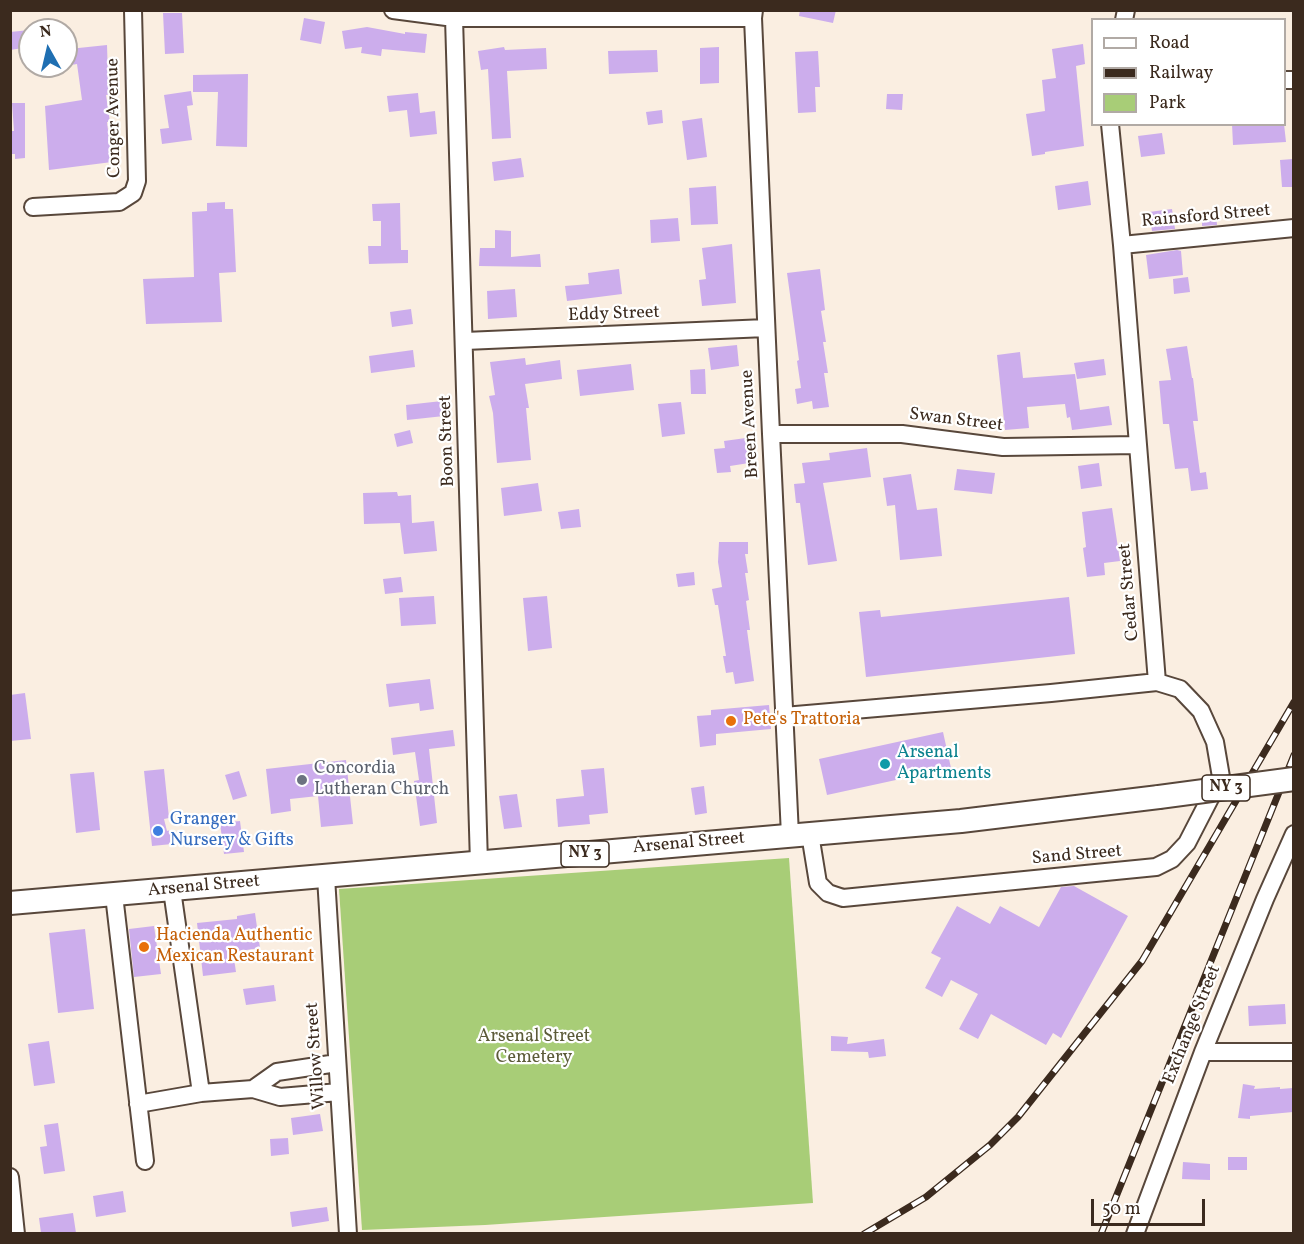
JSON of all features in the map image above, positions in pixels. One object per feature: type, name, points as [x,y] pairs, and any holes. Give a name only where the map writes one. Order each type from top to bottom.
[{"type":"highway","name":"Arsenal Street","points":[[10,903],[961,821],[1293,779]]},
{"type":"street","name":"Conger Avenue","points":[[33,207],[119,202],[134,193],[137,179],[133,10]]},
{"type":"street","points":[[393,10],[454,18],[754,14]]},
{"type":"street","name":"Breen Avenue","points":[[754,14],[784,716],[800,834]]},
{"type":"street","name":"Boon Street","points":[[454,18],[479,863]]},
{"type":"street","name":"Cedar Street","points":[[1110,126],[1157,682]]},
{"type":"street","name":"Rainsford Street","points":[[1122,245],[1293,228]]},
{"type":"street","name":"Eddy Street","points":[[465,341],[766,328]]},
{"type":"street","name":"Swan Street","points":[[771,434],[902,434],[1003,447],[1137,445]]},
{"type":"street","points":[[784,716],[1157,682]]},
{"type":"street","name":"Sand Street","points":[[800,834],[818,883],[828,893],[843,898],[1156,867],[1172,859],[1187,843],[1221,777],[1215,742],[1201,711],[1180,689],[1157,682]]},
{"type":"street","name":"Exchange Street","points":[[1135,1233],[1203,1052],[1293,834]]},
{"type":"street","name":"Willow Street","points":[[326,877],[348,1233]]},
{"type":"street","points":[[172,890],[201,1093]]},
{"type":"street","points":[[114,895],[145,1161]]},
{"type":"street","points":[[1203,1052],[1293,1052]]},
{"type":"street","points":[[253,1089],[277,1072],[337,1063]]},
{"type":"street","points":[[138,1104],[201,1093],[253,1089],[280,1098],[339,1092]]},
{"type":"street","points":[[10,1177],[16,1233]]},
{"type":"green space","name":"Arsenal Street Cemetery","points":[[789,858],[813,1203],[485,1225],[362,1230],[339,889]]},
{"type":"building","points":[[800,10],[836,10],[833,23],[799,16]]},
{"type":"building","points":[[163,13],[182,13],[184,53],[165,54]]},
{"type":"building","points":[[304,18],[325,22],[321,44],[300,40]]},
{"type":"building","points":[[367,27],[405,34],[405,32],[427,34],[425,53],[382,49],[381,56],[361,53],[362,47],[345,49],[342,31]]},
{"type":"building","points":[[18,31],[18,49],[10,50],[10,32]]},
{"type":"building","points":[[1083,44],[1085,64],[1076,66],[1084,146],[1032,156],[1026,114],[1045,111],[1042,80],[1056,78],[1052,49]]},
{"type":"building","points":[[107,45],[108,77],[110,77],[113,94],[106,95],[112,162],[49,170],[45,106],[82,100],[78,48]]},
{"type":"building","points":[[504,47],[505,50],[546,48],[547,69],[507,71],[511,138],[492,139],[488,69],[481,70],[478,51]]},
{"type":"building","points":[[719,47],[719,83],[700,84],[700,48]]},
{"type":"building","points":[[657,50],[658,72],[609,74],[608,51]]},
{"type":"building","points":[[818,51],[820,87],[815,87],[816,112],[798,113],[795,52]]},
{"type":"building","points":[[248,74],[247,147],[216,146],[218,92],[193,92],[193,75]]},
{"type":"building","points":[[191,91],[193,105],[187,106],[192,140],[162,144],[160,129],[169,128],[164,95]]},
{"type":"building","points":[[418,93],[420,113],[435,111],[437,134],[410,137],[407,110],[389,112],[387,96]]},
{"type":"building","points":[[887,94],[903,94],[902,110],[886,109]]},
{"type":"building","points":[[12,103],[25,103],[25,158],[15,159],[15,154],[10,154],[10,131],[14,131]]},
{"type":"building","points":[[662,110],[663,123],[648,125],[646,112]]},
{"type":"building","points":[[702,118],[707,157],[687,160],[682,121]]},
{"type":"building","points":[[1232,126],[1284,126],[1286,142],[1233,145]]},
{"type":"building","points":[[1162,133],[1165,154],[1141,157],[1138,136]]},
{"type":"building","points":[[521,158],[524,177],[494,181],[492,162]]},
{"type":"building","points":[[1293,159],[1293,187],[1282,187],[1280,160]]},
{"type":"building","points":[[1088,181],[1091,205],[1058,210],[1055,186]]},
{"type":"building","points":[[716,186],[718,224],[691,225],[689,188]]},
{"type":"building","points":[[225,202],[225,209],[233,209],[236,272],[219,273],[222,322],[146,324],[143,279],[194,277],[192,212],[207,211],[207,203]]},
{"type":"building","points":[[400,203],[401,250],[408,250],[408,263],[369,264],[368,246],[381,246],[381,221],[373,221],[372,204]]},
{"type":"building","points":[[1172,209],[1175,229],[1152,231],[1149,212]]},
{"type":"building","points":[[1216,214],[1217,225],[1202,226],[1202,215]]},
{"type":"building","points":[[678,218],[680,241],[651,243],[650,220]]},
{"type":"building","points":[[495,230],[511,231],[511,257],[540,254],[541,267],[479,266],[480,248],[495,248]]},
{"type":"building","points":[[732,244],[736,303],[702,306],[699,280],[706,279],[702,248]]},
{"type":"building","points":[[1181,251],[1183,275],[1149,279],[1146,255]]},
{"type":"building","points":[[619,269],[622,294],[567,301],[565,286],[589,284],[588,273]]},
{"type":"building","points":[[820,269],[825,310],[821,311],[826,342],[823,342],[828,373],[824,373],[829,407],[813,409],[812,401],[797,404],[795,389],[801,388],[797,361],[799,360],[787,273]]},
{"type":"building","points":[[1188,277],[1190,292],[1174,294],[1173,279]]},
{"type":"building","points":[[515,289],[517,317],[488,319],[487,291]]},
{"type":"building","points":[[411,309],[413,324],[392,327],[390,312]]},
{"type":"building","points":[[737,345],[739,366],[711,370],[708,348]]},
{"type":"building","points":[[1187,346],[1198,421],[1193,421],[1200,473],[1206,472],[1208,489],[1191,491],[1188,468],[1175,469],[1169,424],[1163,424],[1159,381],[1171,380],[1166,349]]},
{"type":"building","points":[[413,350],[415,367],[371,373],[369,356]]},
{"type":"building","points":[[1020,352],[1023,378],[1075,374],[1080,410],[1109,406],[1112,425],[1072,430],[1065,404],[1027,407],[1029,428],[1005,430],[997,355]]},
{"type":"building","points":[[525,358],[526,365],[560,360],[562,379],[525,384],[529,408],[526,408],[531,460],[497,463],[493,413],[489,396],[495,395],[490,362]]},
{"type":"building","points":[[1104,359],[1106,375],[1077,379],[1074,363]]},
{"type":"building","points":[[631,364],[634,390],[580,396],[577,370]]},
{"type":"building","points":[[705,369],[706,394],[691,394],[690,370]]},
{"type":"building","points":[[442,401],[444,416],[407,420],[406,405]]},
{"type":"building","points":[[681,402],[685,434],[662,437],[658,404]]},
{"type":"building","points":[[410,430],[413,443],[397,447],[394,434]]},
{"type":"building","points":[[746,438],[749,463],[730,466],[731,472],[717,473],[714,449],[725,448],[724,441]]},
{"type":"building","points":[[867,448],[871,477],[823,483],[837,561],[808,565],[800,503],[796,503],[794,484],[805,483],[802,463],[830,460],[829,453]]},
{"type":"building","points":[[1099,463],[1102,486],[1081,489],[1078,466]]},
{"type":"building","points":[[957,469],[995,473],[992,494],[954,490]]},
{"type":"building","points":[[911,474],[917,510],[937,508],[942,556],[900,560],[895,505],[887,506],[883,478]]},
{"type":"building","points":[[538,483],[542,511],[504,516],[501,488]]},
{"type":"building","points":[[397,492],[398,496],[411,495],[412,523],[434,521],[437,551],[404,554],[400,523],[364,524],[363,493]]},
{"type":"building","points":[[1112,508],[1120,561],[1104,563],[1105,575],[1087,577],[1082,512]]},
{"type":"building","points":[[579,509],[581,527],[561,529],[558,512]]},
{"type":"building","points":[[719,542],[748,542],[748,554],[745,554],[748,573],[745,573],[750,630],[747,630],[754,681],[735,684],[733,672],[726,673],[723,656],[726,656],[718,605],[715,605],[712,589],[722,587],[718,562]]},
{"type":"building","points":[[694,572],[695,585],[678,587],[676,574]]},
{"type":"building","points":[[401,577],[403,592],[385,594],[383,579]]},
{"type":"building","points":[[434,596],[436,624],[401,626],[399,598]]},
{"type":"building","points":[[547,596],[552,648],[528,651],[523,598]]},
{"type":"building","points":[[1069,597],[1075,654],[866,677],[859,612],[880,610],[881,617]]},
{"type":"building","points":[[430,679],[434,709],[420,711],[419,703],[389,707],[386,684]]},
{"type":"building","points":[[25,693],[31,739],[10,741],[10,695]]},
{"type":"building","points":[[769,705],[771,729],[716,734],[716,745],[700,747],[697,716],[711,715],[711,710]]},
{"type":"building","points":[[453,730],[455,746],[429,749],[437,823],[420,826],[414,781],[419,780],[415,752],[393,755],[391,738]]},
{"type":"building","name":"Arsenal Apartments","points":[[943,732],[951,768],[827,795],[819,759]]},
{"type":"building","points":[[346,760],[353,824],[321,827],[318,796],[290,799],[291,811],[271,814],[266,769]]},
{"type":"building","points":[[604,768],[608,813],[589,815],[590,824],[558,827],[556,799],[584,796],[581,770]]},
{"type":"building","points":[[164,769],[169,818],[164,819],[167,831],[171,830],[172,844],[152,846],[144,771]]},
{"type":"building","points":[[239,771],[247,796],[233,800],[225,775]]},
{"type":"building","points":[[94,772],[100,830],[76,833],[70,774]]},
{"type":"building","points":[[704,786],[707,813],[695,815],[691,788]]},
{"type":"building","points":[[517,794],[522,827],[504,829],[499,796]]},
{"type":"building","points":[[240,821],[244,852],[224,854],[220,823]]},
{"type":"building","points":[[1074,886],[1128,916],[1061,1038],[1053,1033],[1046,1045],[991,1014],[978,1039],[959,1029],[978,994],[951,980],[942,997],[925,988],[941,958],[931,953],[957,906],[990,924],[1000,906],[1039,927],[1061,887]]},
{"type":"building","points":[[255,913],[260,948],[233,952],[236,972],[203,976],[197,923],[237,919],[237,916]]},
{"type":"building","points":[[154,926],[161,974],[134,977],[129,929]]},
{"type":"building","points":[[85,929],[94,1009],[58,1013],[49,933]]},
{"type":"building","points":[[274,985],[276,1001],[246,1005],[243,989]]},
{"type":"building","points":[[1285,1004],[1286,1024],[1249,1026],[1248,1006]]},
{"type":"building","points":[[831,1036],[848,1037],[847,1044],[884,1039],[886,1056],[869,1058],[868,1052],[831,1051]]},
{"type":"building","points":[[49,1041],[55,1083],[34,1086],[28,1044]]},
{"type":"building","points":[[1243,1084],[1255,1086],[1254,1089],[1293,1088],[1293,1112],[1250,1116],[1250,1119],[1238,1118]]},
{"type":"building","points":[[320,1114],[323,1131],[293,1135],[291,1118]]},
{"type":"building","points":[[58,1123],[65,1171],[44,1174],[40,1147],[47,1146],[44,1125]]},
{"type":"building","points":[[288,1138],[289,1154],[271,1156],[270,1139]]},
{"type":"building","points":[[1228,1157],[1247,1157],[1247,1170],[1228,1170]]},
{"type":"building","points":[[1183,1162],[1210,1164],[1210,1180],[1182,1179]]},
{"type":"building","points":[[123,1191],[126,1212],[96,1217],[93,1196]]},
{"type":"building","points":[[327,1207],[329,1221],[292,1227],[290,1212]]},
{"type":"building","points":[[73,1213],[76,1233],[41,1233],[39,1218]]},
{"type":"railway","points":[[864,1234],[926,1197],[990,1145],[1018,1117],[1142,961],[1294,702]]},
{"type":"railway","points":[[1101,1234],[1294,755]]},
{"type":"place","name":"Pete's Trattoria","points":[[731,721]]},
{"type":"place","name":"Arsenal Apartments","points":[[885,764]]},
{"type":"place","name":"Concordia Lutheran Church","points":[[302,780]]},
{"type":"place","name":"Granger Nursery & Gifts","points":[[158,831]]},
{"type":"place","name":"Hacienda Authentic Mexican Restaurant","points":[[144,947]]}]
